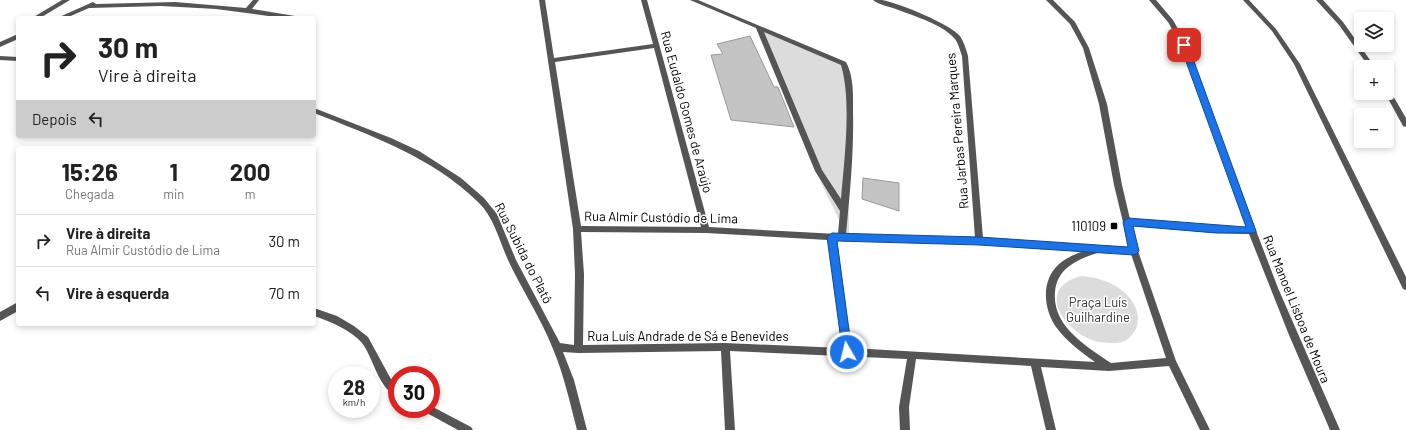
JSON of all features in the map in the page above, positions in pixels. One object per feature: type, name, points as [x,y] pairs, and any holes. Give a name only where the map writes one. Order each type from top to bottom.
[{"type":"street","points":[[39,16],[67,0]]},
{"type":"street","points":[[65,16],[105,0]]},
{"type":"street","points":[[248,10],[256,0]]},
{"type":"street","name":"Rua Almir Custódio de Lima","points":[[542,0],[577,229],[706,230],[832,237],[979,241],[1134,251]]},
{"type":"street","name":"Rua Eudaldo Gomes de Araújo","points":[[644,0],[706,230]]},
{"type":"street","points":[[693,0],[840,62],[847,69],[848,120],[842,237]]},
{"type":"street","name":"Rua Jarbas Pereira Marques","points":[[876,0],[937,24],[958,37],[962,46],[965,56],[979,241]]},
{"type":"street","points":[[1049,0],[1073,23],[1090,61],[1103,104],[1118,185],[1134,251],[1172,362],[1205,430]]},
{"type":"street","name":"Rua Manoel Lisboa de Moura","points":[[1152,0],[1160,7],[1175,28],[1184,45],[1252,231],[1317,392],[1335,430]]},
{"type":"street","points":[[1246,0],[1274,30],[1297,64],[1406,286]]},
{"type":"street","points":[[1319,0],[1327,7],[1351,36],[1367,60]]},
{"type":"street","points":[[89,6],[167,4],[248,10],[283,16]]},
{"type":"street","points":[[759,27],[816,165],[844,210]]},
{"type":"street","points":[[2,43],[16,33]]},
{"type":"street","points":[[2,43],[16,37]]},
{"type":"street","points":[[552,60],[656,46]]},
{"type":"street","points":[[0,58],[16,59]]},
{"type":"street","points":[[1392,100],[1406,124]]},
{"type":"street","name":"Rua Subida do Platô","points":[[316,111],[416,153],[458,180],[481,200],[493,214],[512,260],[557,347],[569,380],[582,430]]},
{"type":"street","points":[[1128,222],[1216,230],[1252,231]]},
{"type":"street","points":[[577,229],[580,260],[578,349]]},
{"type":"street","points":[[832,237],[847,352]]},
{"type":"street","points":[[1101,248],[1066,263],[1057,272],[1050,292],[1051,304],[1061,327],[1080,346],[1109,367]]},
{"type":"street","points":[[0,317],[16,307]]},
{"type":"street","points":[[316,313],[334,319],[351,329],[365,340],[388,382]]},
{"type":"street","name":"Rua Luís Andrade de Sá e Benevides","points":[[557,347],[578,349],[725,347],[912,355],[1109,367],[1172,362]]},
{"type":"street","points":[[725,347],[730,430]]},
{"type":"street","points":[[905,430],[904,407],[912,355]]},
{"type":"street","points":[[1035,362],[1051,430]]},
{"type":"street","points":[[440,415],[468,430]]},
{"type":"green space","points":[[757,28],[845,64],[848,88],[849,240],[823,187]]},
{"type":"green space","name":"Praça Luís Guilhardine","points":[[1082,276],[1111,283],[1130,298],[1134,304],[1138,316],[1138,323],[1136,329],[1129,338],[1118,343],[1104,343],[1095,341],[1081,334],[1063,317],[1058,308],[1057,298],[1060,289],[1068,281]]},
{"type":"building","points":[[750,36],[774,87],[778,87],[794,127],[731,120],[711,55],[723,54],[717,44]]},
{"type":"building","points":[[863,178],[899,183],[899,211],[862,199]]},
{"type":"place","name":"110109","points":[[1114,226]]},
{"type":"route","points":[[847,352],[832,237],[979,241],[1134,251],[1128,222],[1216,230],[1252,231],[1205,106],[1184,45]]}]
